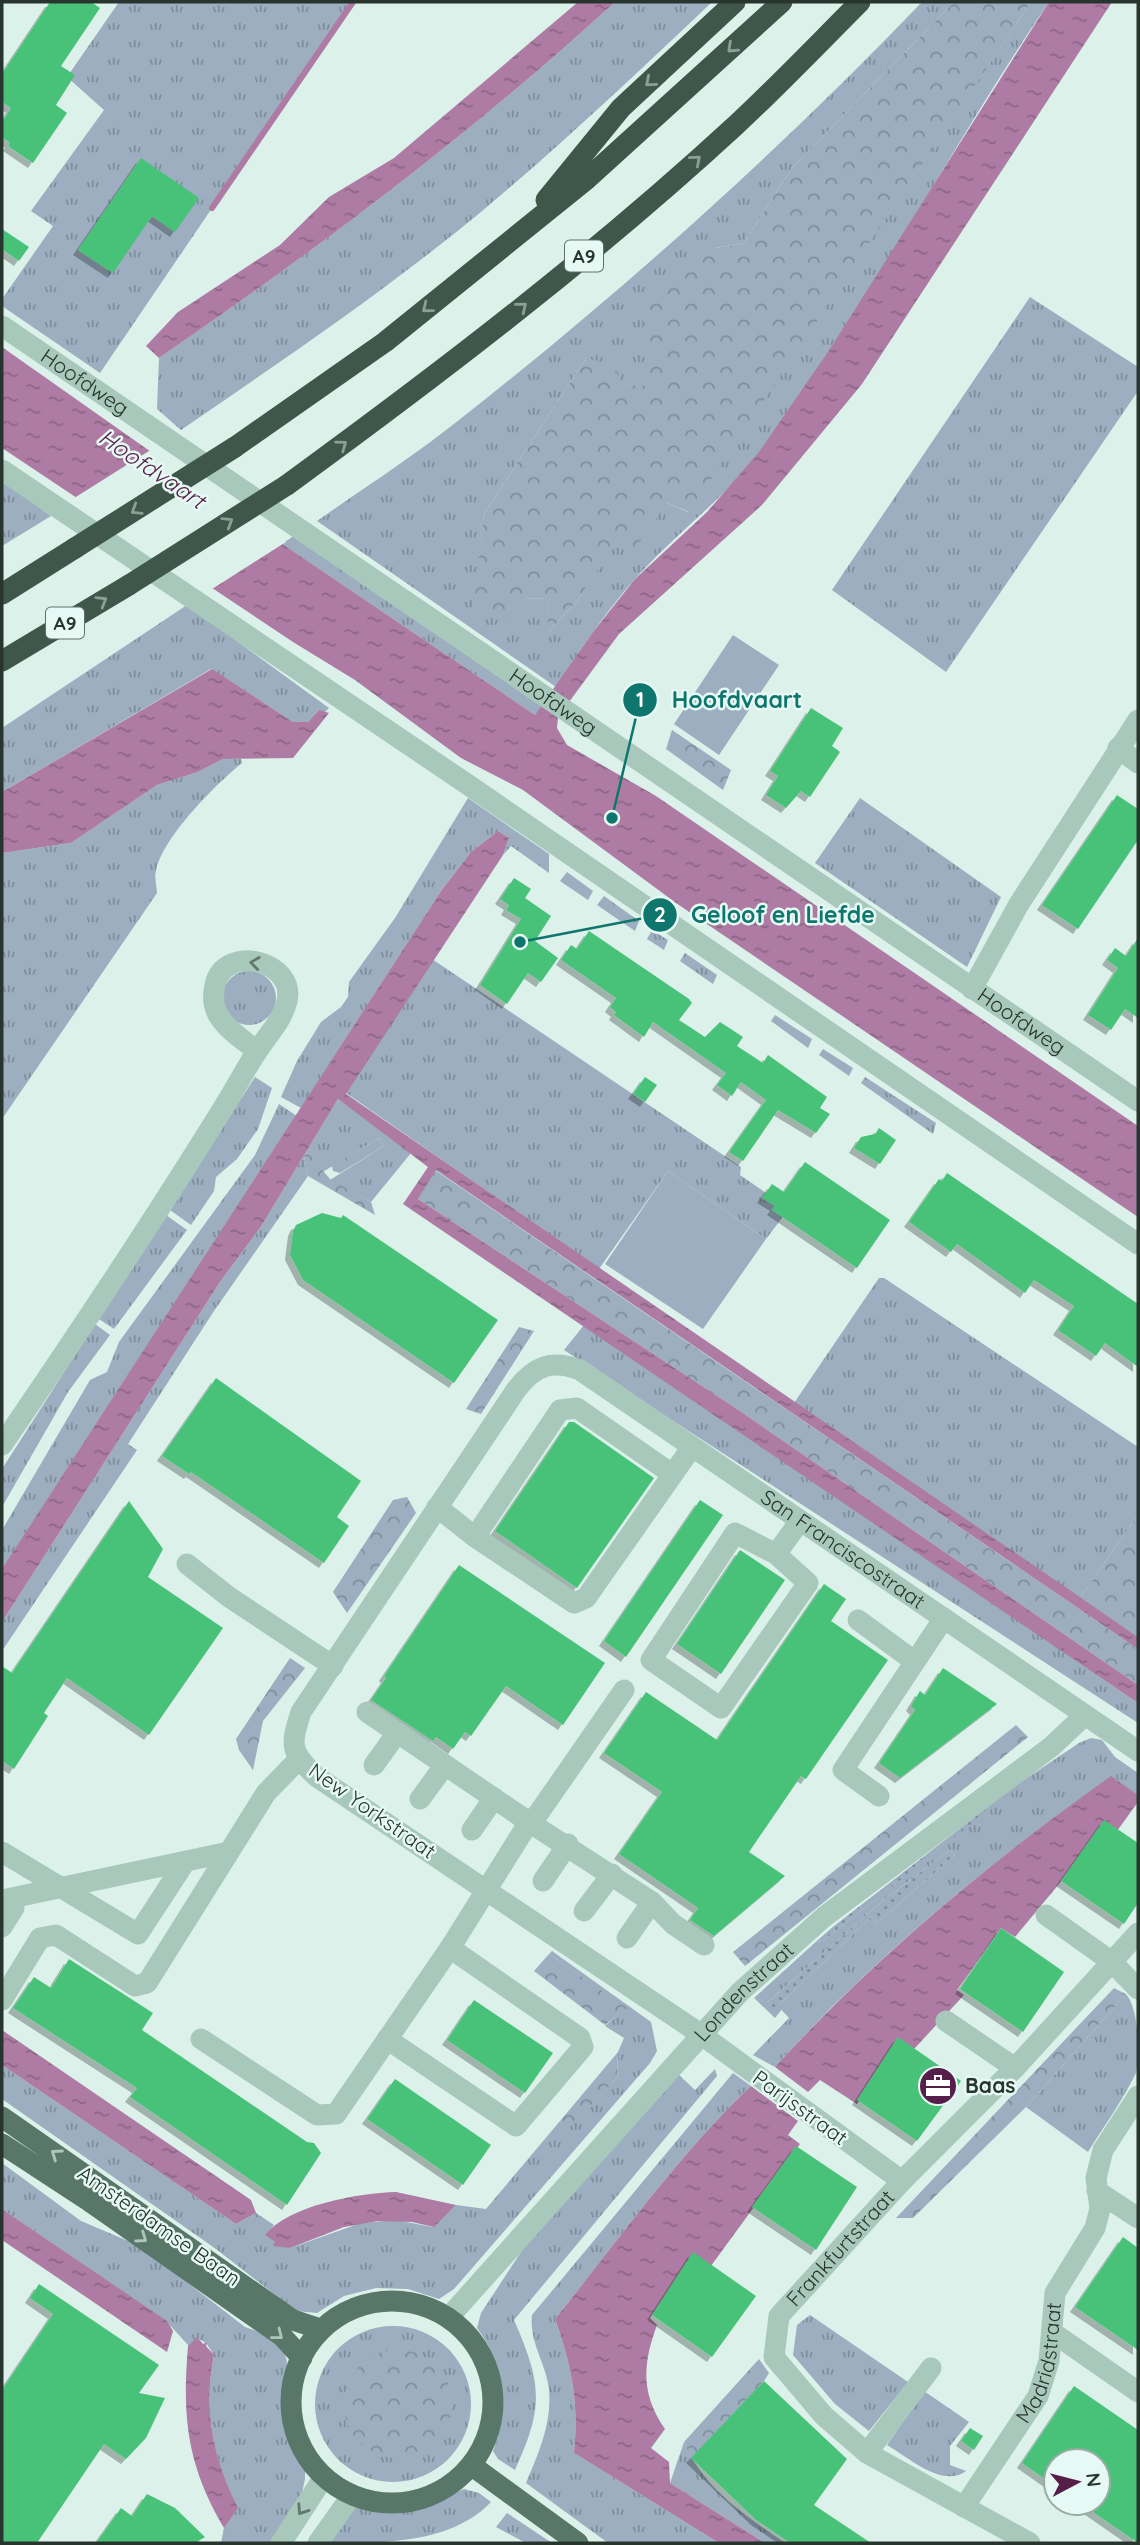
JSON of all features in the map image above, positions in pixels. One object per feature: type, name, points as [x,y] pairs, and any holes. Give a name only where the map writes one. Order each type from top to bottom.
[{"type":"highway","points":[[519,234],[621,108],[735,2]]},
{"type":"highway","points":[[4,592],[235,447],[385,342],[519,234],[680,97],[782,2]]},
{"type":"highway","name":"A9","points":[[2,661],[287,485],[448,368],[594,248],[737,124],[860,2]]},
{"type":"main road","name":"Amsterdamse Baan","points":[[2,2116],[293,2320],[320,2329]]},
{"type":"main road","name":"Amsterdamse Baan","points":[[2,2144],[86,2199],[282,2336],[302,2358]]},
{"type":"main road","points":[[396,2300],[424,2305],[449,2318],[469,2336],[484,2360],[492,2386],[492,2414],[485,2441],[471,2465],[447,2487],[416,2500],[384,2503],[352,2495],[324,2477],[306,2456],[295,2430],[290,2403],[302,2358],[320,2329],[369,2302],[396,2300]]},
{"type":"main road","points":[[471,2465],[578,2543]]},
{"type":"street","name":"Hoofdweg","points":[[2,326],[1138,1101]]},
{"type":"street","points":[[2,470],[479,792],[1138,1244]]},
{"type":"street","points":[[972,989],[1019,904],[1138,720]]},
{"type":"street","points":[[1118,748],[1138,763]]},
{"type":"street","points":[[2,1445],[161,1209],[257,1051]]},
{"type":"street","name":"San Franciscostraat","points":[[543,1366],[562,1364],[580,1370],[1138,1751]]},
{"type":"street","name":"New Yorkstraat","points":[[543,1366],[530,1374],[516,1390],[437,1507],[302,1712],[292,1740],[298,1759],[317,1777],[699,2034]]},
{"type":"street","points":[[475,1537],[560,1410],[577,1408],[672,1474]]},
{"type":"street","points":[[437,1507],[475,1537],[574,1603],[586,1598],[692,1447]]},
{"type":"street","points":[[776,1554],[800,1521]]},
{"type":"street","points":[[735,1532],[776,1554],[808,1583],[721,1708],[650,1660],[735,1532]]},
{"type":"street","points":[[187,1564],[229,1597],[333,1666]]},
{"type":"street","points":[[879,1796],[843,1770],[944,1618]]},
{"type":"street","points":[[858,1620],[914,1661]]},
{"type":"street","points":[[201,2039],[317,2115],[336,2114],[450,1948],[485,1888],[529,1822],[538,1814],[624,1690]]},
{"type":"street","points":[[367,1712],[652,1902],[673,1924],[704,1945]]},
{"type":"street","name":"Londenstraat","points":[[449,2318],[699,2034],[740,1992],[824,1917],[1051,1747],[1085,1715]]},
{"type":"street","points":[[374,1765],[397,1733]]},
{"type":"street","points":[[2,2000],[40,1938],[56,1935],[135,1986],[147,1983],[266,1793],[298,1759]]},
{"type":"street","points":[[420,1799],[445,1765]]},
{"type":"street","points":[[472,1830],[494,1798]]},
{"type":"street","points":[[543,1881],[568,1844]]},
{"type":"street","points":[[2,1852],[138,1934],[185,1862]]},
{"type":"street","points":[[2,1900],[229,1852]]},
{"type":"street","points":[[584,1911],[611,1874]]},
{"type":"street","points":[[124,1875],[161,1899]]},
{"type":"street","points":[[2,1900],[14,1908],[2,1927]]},
{"type":"street","points":[[628,1938],[652,1902]]},
{"type":"street","points":[[1046,1915],[1112,1962],[1138,1989]]},
{"type":"street","name":"Frankfurtstraat","points":[[1030,2543],[867,2453],[824,2416],[774,2357],[779,2316],[902,2181],[1015,2068],[1138,1933]]},
{"type":"street","points":[[387,2039],[516,2126],[583,2047],[580,2038],[450,1948]]},
{"type":"street","points":[[946,2021],[1015,2068]]},
{"type":"street","name":"Parijsstraat","points":[[699,2034],[902,2181]]},
{"type":"street","name":"Madridstraat","points":[[964,2507],[1038,2396],[1049,2361],[1055,2293],[1096,2228],[1100,2210],[1096,2178],[1103,2150],[1138,2096]]},
{"type":"street","points":[[1097,2191],[1138,2218]]},
{"type":"street","points":[[1052,2332],[1138,2392]]},
{"type":"street","points":[[867,2453],[931,2368]]},
{"type":"street","points":[[281,2543],[324,2477]]},
{"type":"street","points":[[318,2543],[352,2495]]},
{"type":"green space","points":[[119,2],[352,2],[100,373],[2,306],[2,299],[53,226],[31,211],[104,110],[67,77]]},
{"type":"green space","points":[[615,2],[712,2],[511,187],[371,297],[181,430],[157,409],[159,358],[277,275],[393,188],[506,97]]},
{"type":"green space","points":[[922,2],[954,2],[792,168],[743,244],[714,248],[649,387],[622,385],[586,358],[484,514],[474,610],[525,598],[547,599],[549,631],[577,601],[619,536],[667,503],[688,512],[1031,2],[1049,2],[799,398],[746,469],[623,593],[556,687],[317,521],[442,433],[580,322],[756,166]]},
{"type":"green space","points":[[954,2],[1031,2],[689,512],[667,503],[634,551],[619,537],[577,601],[548,632],[547,599],[525,598],[509,625],[473,610],[484,514],[586,358],[614,365],[622,385],[649,386],[640,300],[714,248],[743,244],[792,168]]},
{"type":"green space","points":[[1030,297],[1138,367],[1138,391],[946,672],[832,590]]},
{"type":"green space","points":[[2,480],[51,516],[2,546]]},
{"type":"green space","points":[[295,535],[543,707],[535,715],[282,544]]},
{"type":"green space","points":[[187,605],[329,708],[324,713],[319,710],[308,722],[293,722],[211,669],[2,792],[2,728]]},
{"type":"green space","points":[[733,635],[779,665],[719,755],[674,724]]},
{"type":"green space","points":[[672,730],[731,770],[723,790],[666,749]]},
{"type":"green space","points":[[223,759],[241,759],[242,763],[191,812],[168,843],[156,871],[157,893],[2,1119],[2,853],[71,843],[157,785],[198,772]]},
{"type":"green space","points":[[468,798],[549,854],[549,873],[511,846],[503,855],[509,838],[498,831],[471,852],[441,891],[301,1108],[281,1097],[297,1061],[321,1022],[341,1007],[348,997],[349,982],[395,918]]},
{"type":"green space","points":[[860,798],[1001,897],[967,967],[815,863]]},
{"type":"green space","points":[[567,872],[593,891],[588,900],[560,881]]},
{"type":"green space","points":[[604,896],[639,921],[635,931],[597,905]]},
{"type":"green space","points":[[652,930],[668,940],[664,950],[647,939]]},
{"type":"green space","points":[[685,953],[717,975],[713,984],[680,961]]},
{"type":"green space","points":[[432,959],[741,1167],[740,1175],[779,1202],[782,1218],[766,1239],[668,1171],[599,1269],[346,1093]]},
{"type":"green space","points":[[249,971],[268,979],[276,998],[268,1017],[249,1025],[230,1017],[222,998],[230,979]]},
{"type":"green space","points":[[775,1015],[812,1039],[808,1048],[771,1021]]},
{"type":"green space","points":[[823,1049],[853,1068],[849,1076],[819,1055]]},
{"type":"green space","points":[[255,1077],[272,1088],[258,1129],[237,1159],[216,1177],[214,1191],[191,1225],[170,1210]]},
{"type":"green space","points":[[865,1077],[936,1123],[933,1134],[861,1083]]},
{"type":"green space","points":[[338,1099],[411,1153],[371,1202],[330,1180],[384,1146],[379,1138],[321,1173],[308,1153],[304,1155]]},
{"type":"green space","points":[[279,1104],[297,1116],[2,1570],[2,1530],[90,1380],[107,1372],[119,1342],[255,1155]]},
{"type":"green space","points":[[379,1138],[384,1146],[340,1173],[333,1171],[332,1166]]},
{"type":"green space","points":[[308,1153],[330,1179],[371,1202],[375,1215],[308,1176],[304,1155]]},
{"type":"green space","points":[[304,1155],[308,1176],[212,1314],[128,1444],[137,1450],[2,1651],[2,1622],[220,1282],[262,1225]]},
{"type":"green space","points":[[435,1170],[1138,1649],[1138,1685],[737,1409],[418,1199]]},
{"type":"green space","points":[[668,1171],[766,1239],[703,1329],[605,1264]]},
{"type":"green space","points":[[166,1215],[187,1230],[114,1329],[99,1319]]},
{"type":"green space","points":[[879,1278],[884,1278],[1138,1447],[1138,1515],[1080,1598],[794,1403]]},
{"type":"green space","points":[[95,1324],[110,1335],[68,1392],[2,1507],[2,1469]]},
{"type":"green space","points":[[584,1325],[1138,1703],[1138,1723],[564,1350]]},
{"type":"green space","points":[[519,1327],[534,1331],[481,1414],[466,1409]]},
{"type":"green space","points":[[407,1497],[416,1513],[347,1613],[333,1592],[393,1500]]},
{"type":"green space","points":[[1138,1515],[1138,1637],[1080,1598]]},
{"type":"green space","points":[[290,1658],[305,1668],[263,1721],[253,1770],[239,1750],[236,1739]]},
{"type":"green space","points":[[1016,1725],[1028,1737],[745,1966],[733,1952]]},
{"type":"green space","points":[[1091,1738],[1102,1740],[1115,1757],[1138,1773],[1138,1795],[1111,1777],[1021,1843],[893,1949],[813,2026],[775,2067],[753,2055],[789,2018],[778,2006],[871,1917],[877,1923],[955,1855],[950,1850],[881,1902],[768,2002],[754,1998],[819,1939],[820,1943],[1014,1790],[1012,1788],[1079,1743]]},
{"type":"green space","points":[[1012,1788],[1015,1790],[820,1943],[819,1939],[834,1926]]},
{"type":"green space","points":[[950,1850],[955,1855],[877,1923],[871,1917],[779,2005],[782,2009],[775,2018],[754,1998],[768,2002],[881,1902]]},
{"type":"green space","points":[[552,1951],[651,2022],[657,2051],[650,2063],[454,2289],[439,2299],[408,2289],[376,2288],[344,2296],[317,2313],[296,2311],[216,2249],[2,2099],[2,2065],[236,2224],[256,2213],[274,2225],[266,2235],[279,2245],[290,2248],[361,2223],[395,2220],[433,2227],[456,2205],[486,2209],[560,2121],[567,2129],[617,2078],[618,2052],[624,2038],[605,2026],[626,2008],[549,1954]]},
{"type":"green space","points":[[549,1954],[627,2008],[605,2025],[534,1971]]},
{"type":"green space","points":[[1114,1988],[1126,1994],[1026,2107],[913,2218],[896,2218]]},
{"type":"green space","points":[[1126,1994],[1136,2021],[1136,2073],[1088,2152],[1026,2107]]},
{"type":"green space","points":[[618,2052],[617,2078],[567,2130],[560,2121]]},
{"type":"green space","points":[[715,2069],[717,2076],[514,2320],[530,2362],[536,2395],[531,2429],[515,2470],[498,2459],[493,2451],[502,2418],[502,2387],[494,2357],[477,2328],[481,2313],[523,2249],[678,2074],[695,2090]]},
{"type":"green space","points":[[733,2073],[751,2086],[724,2112],[674,2169],[555,2319],[573,2385],[576,2417],[574,2453],[719,2543],[608,2543],[526,2483],[544,2437],[549,2402],[547,2379],[533,2334],[532,2315]]},
{"type":"green space","points":[[2,2163],[81,2221],[140,2246],[245,2327],[271,2336],[284,2351],[288,2366],[287,2413],[305,2468],[305,2479],[302,2493],[271,2543],[221,2543],[224,2528],[237,2508],[222,2471],[212,2434],[210,2395],[214,2355],[206,2343],[197,2338],[189,2346],[166,2321],[2,2209]]},
{"type":"green space","points":[[810,2315],[908,2382],[869,2431],[835,2404],[793,2355],[797,2325]]},
{"type":"green space","points":[[393,2326],[423,2332],[448,2349],[465,2374],[471,2404],[465,2434],[448,2459],[423,2476],[393,2482],[363,2476],[338,2459],[321,2434],[315,2404],[321,2374],[338,2349],[363,2332]]},
{"type":"green space","points":[[398,2350],[419,2354],[436,2366],[448,2383],[452,2404],[448,2425],[436,2442],[419,2454],[398,2458],[377,2454],[360,2442],[348,2425],[344,2404],[348,2383],[360,2366],[377,2354]]},
{"type":"green space","points":[[759,2359],[769,2373],[764,2381],[691,2458],[684,2442]]},
{"type":"green space","points":[[924,2391],[969,2422],[950,2446],[950,2465],[966,2471],[957,2476],[936,2474],[887,2445]]},
{"type":"green space","points":[[684,2442],[702,2473],[727,2500],[785,2543],[765,2543],[670,2483]]},
{"type":"green space","points":[[464,2489],[479,2493],[491,2502],[455,2527],[413,2539],[321,2543],[343,2511],[359,2504],[385,2509],[419,2507]]},
{"type":"green space","points":[[507,2513],[552,2543],[526,2543],[496,2527]]},
{"type":"water","points":[[578,2],[615,2],[506,97],[336,232],[159,358],[146,346],[178,312],[280,245],[329,197],[394,158]]},
{"type":"water","points":[[1049,2],[1112,2],[862,384],[762,505],[619,634],[558,717],[557,728],[567,745],[656,796],[1138,1126],[1138,1217],[676,903],[523,790],[461,758],[355,680],[293,642],[2,448],[2,347],[269,535],[535,715],[593,632],[635,579],[707,512],[759,452],[830,349]]},
{"type":"water","points":[[212,669],[293,722],[308,722],[319,710],[329,713],[293,758],[223,759],[198,772],[157,785],[71,843],[2,853],[2,792]]},
{"type":"water","points":[[498,831],[509,838],[503,855],[346,1094],[1138,1637],[1138,1649],[436,1170],[418,1199],[737,1409],[1138,1685],[1138,1703],[403,1204],[428,1167],[338,1099],[262,1225],[220,1282],[2,1622],[2,1569],[441,891],[471,852]]},
{"type":"water","points":[[1111,1776],[1138,1795],[1138,1802],[1117,1831],[1104,1823],[1015,1937],[1001,1928],[957,1990],[964,1995],[914,2049],[903,2041],[857,2104],[820,2080],[808,2092],[775,2067],[853,1987],[935,1912],[1022,1842]]},
{"type":"water","points":[[2,2030],[251,2200],[256,2213],[236,2224],[2,2065]]},
{"type":"water","points":[[751,2086],[798,2121],[788,2135],[800,2144],[708,2270],[692,2259],[650,2318],[657,2325],[649,2352],[646,2378],[651,2403],[665,2429],[651,2448],[669,2462],[670,2483],[765,2543],[719,2543],[574,2453],[576,2417],[573,2385],[555,2319],[674,2169],[724,2112]]},
{"type":"water","points":[[396,2192],[456,2205],[434,2227],[412,2222],[378,2221],[344,2227],[290,2248],[273,2246],[275,2242],[265,2235],[290,2216],[307,2208],[345,2198]]},
{"type":"water","points":[[2,2209],[167,2321],[173,2331],[167,2352],[2,2240]]},
{"type":"water","points":[[197,2337],[203,2344],[207,2342],[206,2346],[214,2355],[210,2395],[212,2434],[222,2471],[238,2508],[224,2528],[202,2483],[187,2419],[188,2346]]},
{"type":"pier","points":[[152,449],[286,542],[209,591],[71,500]]},
{"type":"building","points":[[50,2],[91,2],[100,8],[61,66],[75,75],[56,105],[67,113],[33,163],[8,146],[10,143],[2,137],[2,122],[11,108],[2,102],[2,74]]},
{"type":"building","points":[[141,158],[199,198],[175,232],[152,216],[113,273],[78,250]]},
{"type":"building","points":[[2,229],[29,247],[19,261],[2,249]]},
{"type":"building","points":[[811,708],[843,728],[832,746],[840,752],[810,797],[801,791],[786,808],[766,795],[778,776],[770,771]]},
{"type":"building","points":[[1117,795],[1138,809],[1138,840],[1078,929],[1042,905]]},
{"type":"building","points":[[514,878],[531,889],[525,898],[551,916],[535,941],[558,958],[541,982],[528,973],[507,1004],[480,985],[521,919],[506,910],[509,905],[500,899]]},
{"type":"building","points":[[589,931],[689,999],[692,1003],[679,1020],[705,1037],[720,1022],[743,1037],[737,1046],[763,1063],[768,1055],[827,1097],[820,1108],[830,1114],[816,1133],[778,1110],[743,1161],[729,1152],[766,1100],[741,1082],[732,1096],[717,1085],[726,1073],[653,1022],[644,1037],[614,1015],[616,1012],[610,1007],[616,998],[561,960],[571,945],[577,949]]},
{"type":"building","points":[[1138,938],[1138,1018],[1125,1009],[1111,1030],[1088,1015],[1118,968],[1107,960],[1115,948],[1126,956]]},
{"type":"building","points":[[645,1077],[657,1085],[645,1102],[633,1094]]},
{"type":"building","points":[[879,1128],[896,1140],[880,1164],[854,1148],[861,1137],[875,1134]]},
{"type":"building","points":[[805,1162],[890,1220],[857,1268],[772,1210],[775,1206],[762,1198],[772,1184],[784,1192]]},
{"type":"building","points":[[947,1173],[1138,1304],[1138,1367],[1105,1343],[1096,1356],[1058,1330],[1074,1306],[1034,1280],[1025,1293],[957,1244],[951,1252],[909,1222],[939,1179],[942,1181]]},
{"type":"building","points":[[322,1213],[341,1218],[343,1215],[498,1320],[454,1383],[303,1280],[290,1255],[293,1231],[296,1225]]},
{"type":"building","points":[[216,1378],[361,1481],[337,1517],[349,1526],[324,1563],[191,1472],[189,1474],[162,1456]]},
{"type":"building","points":[[569,1422],[574,1422],[654,1478],[577,1588],[495,1531]]},
{"type":"building","points":[[700,1500],[723,1515],[626,1657],[604,1641]]},
{"type":"building","points":[[129,1501],[163,1549],[148,1577],[223,1628],[149,1735],[67,1678],[44,1713],[48,1716],[14,1769],[2,1761],[2,1666],[12,1673]]},
{"type":"building","points":[[740,1550],[785,1580],[721,1674],[677,1644]]},
{"type":"building","points":[[459,1565],[605,1663],[563,1725],[506,1686],[471,1736],[465,1732],[453,1749],[436,1737],[433,1741],[371,1700],[386,1678],[384,1676]]},
{"type":"building","points":[[824,1584],[846,1599],[831,1621],[888,1660],[806,1779],[801,1776],[749,1852],[785,1876],[714,1936],[690,1920],[698,1908],[619,1854],[662,1792],[604,1753],[646,1692],[717,1740]]},
{"type":"building","points":[[943,1668],[997,1704],[900,1778],[879,1763],[915,1710],[911,1706],[920,1691],[925,1695]]},
{"type":"building","points":[[1104,1820],[1138,1843],[1138,1903],[1124,1924],[1061,1881]]},
{"type":"building","points":[[1001,1928],[1064,1972],[1023,2032],[960,1989]]},
{"type":"building","points":[[69,1959],[153,2013],[142,2030],[307,2142],[314,2143],[321,2153],[287,2205],[130,2097],[137,2088],[13,2008],[34,1977],[51,1988]]},
{"type":"building","points":[[474,2000],[553,2053],[525,2093],[447,2040]]},
{"type":"building","points":[[898,2037],[961,2081],[917,2141],[857,2100]]},
{"type":"building","points":[[395,2079],[491,2145],[463,2185],[367,2119]]},
{"type":"building","points":[[796,2146],[857,2187],[816,2250],[752,2207]]},
{"type":"building","points":[[1123,2237],[1138,2248],[1138,2350],[1075,2307]]},
{"type":"building","points":[[693,2252],[756,2296],[712,2357],[652,2315]]},
{"type":"building","points":[[39,2284],[159,2365],[139,2393],[165,2398],[146,2438],[126,2459],[104,2444],[37,2543],[2,2543],[2,2390],[53,2314],[30,2298]]},
{"type":"building","points":[[764,2381],[847,2459],[814,2505],[871,2543],[790,2543],[756,2520],[691,2458]]},
{"type":"building","points":[[1074,2386],[1138,2430],[1138,2543],[1100,2517],[1112,2517],[1112,2447],[1042,2447],[1042,2477],[1022,2463]]},
{"type":"building","points":[[970,2428],[983,2436],[974,2450],[961,2441]]},
{"type":"building","points":[[147,2494],[175,2508],[205,2537],[195,2543],[96,2543],[121,2508],[132,2516]]},
{"type":"waterway","points":[[212,208],[353,2]]},
{"type":"place","name":"Hoofdvaart","points":[[612,818]]},
{"type":"place","name":"Geloof en Liefde","points":[[520,942]]},
{"type":"place","name":"Baas","points":[[938,2086]]}]
